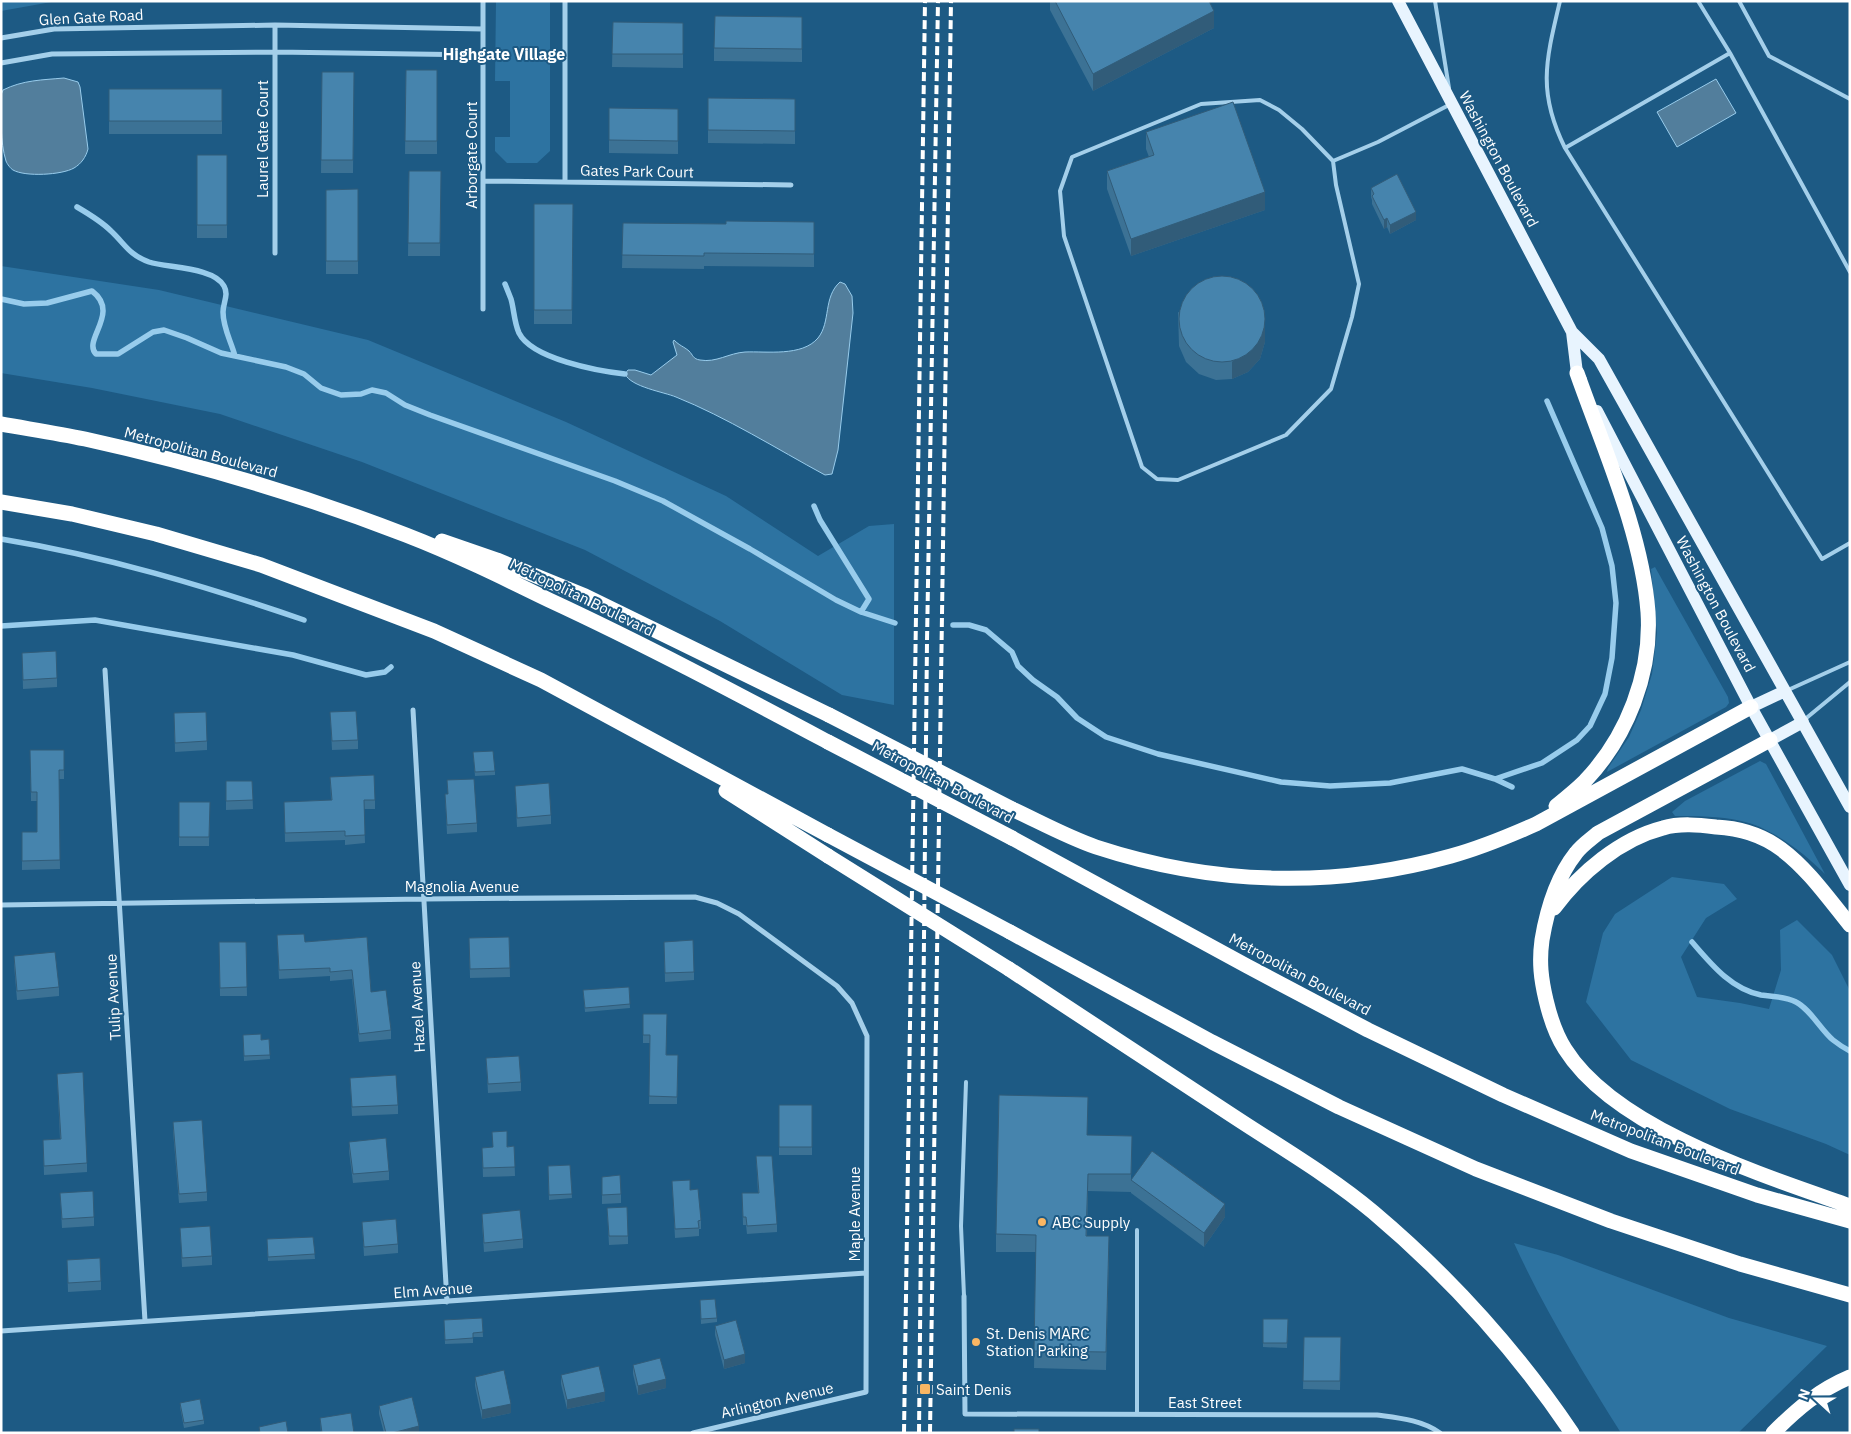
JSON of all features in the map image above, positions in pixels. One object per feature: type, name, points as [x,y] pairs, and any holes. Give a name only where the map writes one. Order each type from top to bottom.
[{"type":"highway","points":[[1536,824],[1585,781],[1628,719],[1640,683],[1647,648],[1648,612],[1642,570],[1630,522],[1577,373]]},
{"type":"highway","name":"Metropolitan Boulevard","points":[[1,424],[85,439],[175,461],[286,493],[407,536],[492,572],[706,676],[1012,838],[1246,966],[1368,1030],[1503,1095],[1631,1151],[1757,1195],[1850,1221]]},
{"type":"highway","points":[[286,493],[409,529],[497,560],[585,596],[829,715],[1012,809],[1094,846],[1178,868],[1231,877],[1286,879],[1343,876],[1409,867],[1453,856],[1536,824],[1751,707]]},
{"type":"highway","points":[[1,502],[72,514],[156,534],[260,565],[461,642],[541,680],[1212,1042],[1330,1102],[1476,1169],[1620,1224],[1740,1264],[1850,1295]]},
{"type":"highway","points":[[623,725],[1009,969],[1310,1166],[1372,1211],[1423,1257],[1509,1347],[1547,1396],[1572,1433]]},
{"type":"highway","points":[[1770,740],[1598,832],[1577,851],[1564,870],[1546,919],[1539,960],[1544,992],[1550,1015],[1565,1049],[1587,1076],[1615,1100],[1651,1124],[1696,1146],[1767,1176],[1850,1206]]},
{"type":"highway","points":[[1546,919],[1573,886],[1594,866],[1615,850],[1641,835],[1664,827],[1692,825],[1725,827],[1755,835],[1780,848],[1809,874],[1850,925]]},
{"type":"highway","points":[[1773,1433],[1799,1408],[1833,1384],[1850,1377]]},
{"type":"main road","name":"Washington Boulevard","points":[[1398,1],[1572,332],[1599,359],[1850,807]]},
{"type":"main road","name":"Washington Boulevard","points":[[1572,332],[1577,373],[1751,707],[1850,885]]},
{"type":"main road","points":[[1751,707],[1784,691]]},
{"type":"main road","points":[[1770,740],[1803,722]]},
{"type":"street","name":"Arborgate Court","points":[[483,1],[483,309]]},
{"type":"street","points":[[565,1],[565,182]]},
{"type":"street","name":"Glen Gate Road","points":[[1,38],[54,29],[274,25],[483,29]]},
{"type":"street","name":"Laurel Gate Court","points":[[274,25],[275,253]]},
{"type":"street","points":[[1,63],[52,54],[275,52],[483,55]]},
{"type":"street","name":"Gates Park Court","points":[[483,181],[791,185]]},
{"type":"street","name":"Tulip Avenue","points":[[105,670],[145,1321]]},
{"type":"street","name":"Hazel Avenue","points":[[412,710],[447,1302]]},
{"type":"street","name":"Magnolia Avenue","points":[[1,905],[694,897],[718,903],[739,914],[837,986],[852,1003],[867,1036]]},
{"type":"street","name":"Maple Avenue","points":[[866,1392],[867,1036]]},
{"type":"street","name":"Elm Avenue","points":[[1,1331],[866,1273]]},
{"type":"street","name":"East Street","points":[[964,1296],[965,1414],[1377,1415],[1412,1420],[1440,1433]]},
{"type":"street","name":"Arlington Avenue","points":[[693,1433],[866,1392]]},
{"type":"lane","points":[[1333,161],[1378,142],[1452,104],[1435,1]]},
{"type":"lane","points":[[1560,1],[1546,70],[1548,101],[1554,126],[1565,148],[1822,559],[1850,544]]},
{"type":"lane","points":[[1698,1],[1730,54],[1850,272]]},
{"type":"lane","points":[[1739,1],[1769,56],[1850,99]]},
{"type":"lane","points":[[1565,148],[1730,54]]},
{"type":"lane","points":[[1260,100],[1279,110],[1302,129],[1333,161],[1336,185],[1360,284],[1331,389],[1286,435],[1178,480],[1157,479],[1142,467],[1064,236],[1060,191],[1072,157],[1200,104],[1260,100]]},
{"type":"lane","points":[[1784,691],[1850,662]]},
{"type":"lane","points":[[1803,722],[1850,682]]},
{"type":"lane","points":[[964,1296],[961,1226],[966,1082]]},
{"type":"lane","points":[[1137,1230],[1138,1414]]},
{"type":"shaded area","points":[[1,1],[57,1],[1,11]]},
{"type":"shaded area","points":[[496,1],[550,1],[550,151],[537,163],[507,163],[495,151],[495,137],[510,137],[510,81],[495,81]]},
{"type":"shaded area","points":[[64,78],[78,82],[80,87],[88,149],[85,157],[74,168],[61,172],[26,174],[13,170],[7,162],[3,146],[1,95],[3,90],[25,82]]},
{"type":"shaded area","points":[[1716,79],[1736,113],[1677,147],[1657,112]]},
{"type":"shaded area","points":[[1,266],[159,290],[368,340],[566,422],[726,496],[818,556],[869,526],[894,524],[894,705],[842,695],[720,621],[585,550],[362,462],[220,414],[92,388],[1,373]]},
{"type":"shaded area","points":[[840,282],[845,284],[852,296],[853,313],[838,450],[832,474],[825,475],[714,414],[676,397],[641,386],[628,379],[625,374],[628,370],[635,370],[651,375],[677,355],[674,340],[696,359],[706,361],[745,352],[783,352],[803,348],[811,344],[822,332],[831,295]]},
{"type":"shaded area","points":[[1655,567],[1728,697],[1729,703],[1726,707],[1607,772],[1629,737],[1641,710],[1652,674],[1657,633],[1651,569]]},
{"type":"shaded area","points":[[1760,761],[1766,764],[1825,874],[1786,842],[1752,824],[1716,817],[1675,816],[1672,812],[1685,801]]},
{"type":"shaded area","points":[[1672,877],[1724,884],[1737,899],[1706,918],[1681,957],[1697,997],[1769,1009],[1781,970],[1780,930],[1797,920],[1832,955],[1850,991],[1850,1155],[1826,1144],[1730,1109],[1631,1060],[1586,1002],[1603,933],[1615,914]]},
{"type":"shaded area","points":[[1514,1243],[1558,1255],[1729,1318],[1827,1346],[1738,1433],[1621,1433],[1551,1316]]},
{"type":"building","points":[[1055,1],[1209,1],[1214,11],[1093,74]]},
{"type":"building","points":[[715,16],[802,17],[802,49],[714,48]]},
{"type":"building","points":[[613,22],[683,23],[683,54],[612,54]]},
{"type":"building","points":[[406,70],[437,70],[437,141],[405,141]]},
{"type":"building","points":[[322,72],[354,72],[353,160],[321,160]]},
{"type":"building","points":[[109,89],[222,89],[222,121],[109,121]]},
{"type":"building","points":[[708,98],[795,99],[795,131],[708,130]]},
{"type":"building","points":[[1233,102],[1265,192],[1131,239],[1107,171],[1154,155],[1146,132]]},
{"type":"building","points":[[609,108],[678,109],[678,141],[609,140]]},
{"type":"building","points":[[197,155],[227,155],[227,225],[197,225]]},
{"type":"building","points":[[409,171],[441,171],[440,243],[408,243]]},
{"type":"building","points":[[1397,174],[1416,212],[1390,225],[1387,218],[1384,220],[1372,196],[1374,194],[1371,188]]},
{"type":"building","points":[[358,189],[358,261],[326,261],[326,190]]},
{"type":"building","points":[[534,204],[573,204],[572,310],[534,310]]},
{"type":"building","points":[[726,221],[814,222],[814,254],[704,253],[704,256],[622,255],[623,223],[726,224]]},
{"type":"building","points":[[1214,276],[1230,276],[1239,279],[1253,288],[1262,302],[1265,319],[1262,336],[1253,350],[1239,359],[1230,362],[1214,362],[1198,355],[1186,343],[1179,327],[1179,311],[1186,295],[1198,283]]},
{"type":"building","points":[[56,651],[57,678],[23,680],[22,653]]},
{"type":"building","points":[[356,711],[358,740],[332,741],[330,712]]},
{"type":"building","points":[[206,712],[207,741],[175,743],[174,713]]},
{"type":"building","points":[[30,750],[64,750],[64,770],[59,770],[60,860],[22,861],[22,832],[37,832],[37,792],[31,792]]},
{"type":"building","points":[[493,751],[495,771],[475,772],[473,752]]},
{"type":"building","points":[[374,775],[375,800],[364,800],[365,835],[345,836],[345,831],[285,833],[284,802],[332,800],[330,777]]},
{"type":"building","points":[[474,779],[477,823],[447,825],[445,794],[448,794],[447,780]]},
{"type":"building","points":[[226,781],[252,781],[253,800],[226,801]]},
{"type":"building","points":[[549,783],[551,815],[517,818],[515,786]]},
{"type":"building","points":[[179,802],[210,802],[209,837],[179,837]]},
{"type":"building","points":[[304,934],[305,942],[367,937],[371,992],[386,990],[391,1030],[359,1034],[352,970],[330,972],[330,968],[279,970],[277,935]]},
{"type":"building","points":[[509,937],[510,968],[470,969],[469,938]]},
{"type":"building","points":[[693,940],[694,972],[665,973],[664,942]]},
{"type":"building","points":[[219,942],[246,942],[247,987],[220,988]]},
{"type":"building","points":[[55,952],[59,987],[17,991],[14,956]]},
{"type":"building","points":[[629,987],[630,1004],[585,1008],[583,990]]},
{"type":"building","points":[[643,1014],[667,1014],[666,1055],[678,1055],[677,1097],[649,1096],[650,1035],[643,1035]]},
{"type":"building","points":[[261,1034],[261,1040],[269,1039],[270,1055],[244,1056],[243,1035]]},
{"type":"building","points":[[519,1056],[521,1082],[488,1084],[486,1058]]},
{"type":"building","points":[[83,1072],[87,1163],[44,1166],[43,1140],[61,1139],[57,1074]]},
{"type":"building","points":[[396,1075],[398,1105],[352,1107],[350,1078]]},
{"type":"building","name":"ABC Supply","points":[[999,1095],[1088,1097],[1087,1135],[1132,1136],[1131,1174],[1088,1174],[1086,1236],[1109,1236],[1106,1352],[1034,1351],[1036,1235],[996,1234]]},
{"type":"building","points":[[779,1105],[812,1105],[812,1147],[779,1147]]},
{"type":"building","points":[[202,1120],[207,1192],[179,1194],[173,1122]]},
{"type":"building","points":[[507,1131],[507,1147],[514,1146],[515,1167],[483,1168],[482,1148],[493,1147],[492,1132]]},
{"type":"building","points":[[386,1138],[389,1171],[353,1174],[349,1142]]},
{"type":"building","points":[[1152,1151],[1225,1204],[1204,1233],[1131,1180]]},
{"type":"building","points":[[756,1156],[772,1156],[777,1224],[747,1226],[746,1217],[743,1217],[742,1193],[759,1193]]},
{"type":"building","points":[[570,1165],[572,1194],[549,1195],[548,1166]]},
{"type":"building","points":[[620,1175],[621,1194],[602,1195],[602,1177]]},
{"type":"building","points":[[690,1180],[690,1190],[698,1189],[701,1220],[698,1221],[699,1228],[675,1229],[672,1181]]},
{"type":"building","points":[[93,1191],[94,1217],[62,1219],[60,1193]]},
{"type":"building","points":[[627,1207],[628,1236],[609,1236],[607,1208]]},
{"type":"building","points":[[520,1210],[523,1239],[484,1243],[482,1214]]},
{"type":"building","points":[[396,1219],[398,1244],[364,1247],[362,1222]]},
{"type":"building","points":[[210,1226],[212,1256],[182,1258],[180,1228]]},
{"type":"building","points":[[313,1237],[315,1254],[268,1257],[267,1239]]},
{"type":"building","points":[[100,1258],[101,1281],[68,1283],[67,1260]]},
{"type":"building","points":[[715,1299],[717,1318],[701,1319],[700,1300]]},
{"type":"building","points":[[482,1318],[483,1332],[473,1333],[473,1338],[445,1340],[444,1320]]},
{"type":"building","points":[[1263,1319],[1288,1319],[1287,1343],[1263,1343]]},
{"type":"building","points":[[736,1320],[745,1354],[724,1360],[715,1326]]},
{"type":"building","points":[[1304,1337],[1341,1337],[1340,1381],[1303,1381]]},
{"type":"building","points":[[660,1358],[666,1379],[638,1386],[633,1365]]},
{"type":"building","points":[[599,1366],[605,1392],[567,1400],[561,1375]]},
{"type":"building","points":[[504,1370],[511,1404],[482,1410],[475,1377]]},
{"type":"building","points":[[412,1397],[419,1426],[386,1433],[379,1406]]},
{"type":"building","points":[[200,1399],[204,1420],[184,1423],[180,1403]]},
{"type":"building","points":[[351,1413],[354,1433],[322,1433],[320,1418]]},
{"type":"building","points":[[286,1421],[288,1433],[260,1433],[259,1427]]},
{"type":"building","points":[[1014,1429],[1039,1429],[1039,1433],[1014,1433]]},
{"type":"waterway","points":[[77,207],[103,224],[132,253],[142,259],[157,264],[190,269],[211,275],[219,280],[225,289],[223,318],[235,356]]},
{"type":"waterway","points":[[505,284],[511,299],[517,329],[526,342],[551,357],[583,367],[625,374]]},
{"type":"waterway","points":[[1,299],[24,304],[47,303],[92,291],[100,299],[103,308],[94,341],[93,348],[96,354],[118,354],[153,332],[164,330],[221,353],[286,367],[304,374],[321,388],[341,395],[361,394],[372,390],[386,393],[405,405],[430,415],[615,481],[663,501],[750,549],[836,600],[861,612],[895,623]]},
{"type":"waterway","points":[[1495,779],[1542,763],[1577,740],[1590,726],[1605,694],[1612,658],[1616,603],[1612,566],[1602,528],[1547,401]]},
{"type":"waterway","points":[[814,506],[820,520],[869,599],[861,612]]},
{"type":"waterway","points":[[1,539],[78,554],[154,573],[230,595],[304,620]]},
{"type":"waterway","points":[[1,626],[95,620],[293,655],[366,675],[385,672],[391,667]]},
{"type":"waterway","points":[[953,625],[969,625],[986,630],[1012,652],[1018,666],[1033,680],[1057,697],[1077,718],[1106,737],[1158,754],[1281,782],[1330,786],[1390,783],[1462,769],[1495,779],[1512,787]]},
{"type":"waterway","points":[[1692,942],[1722,975],[1750,992],[1796,1002],[1806,1009],[1833,1040],[1850,1051]]},
{"type":"railway","points":[[904,1433],[925,1]]},
{"type":"railway","points":[[919,1433],[927,641],[938,1]]},
{"type":"railway","points":[[930,1433],[951,1]]},
{"type":"place","name":"ABC Supply","points":[[1042,1222]]},
{"type":"place","name":"St. Denis MARC Station Parking","points":[[976,1342]]},
{"type":"place","name":"Saint Denis","points":[[925,1389]]},
{"type":"district","name":"Highgate Village","points":[[504,54]]}]
